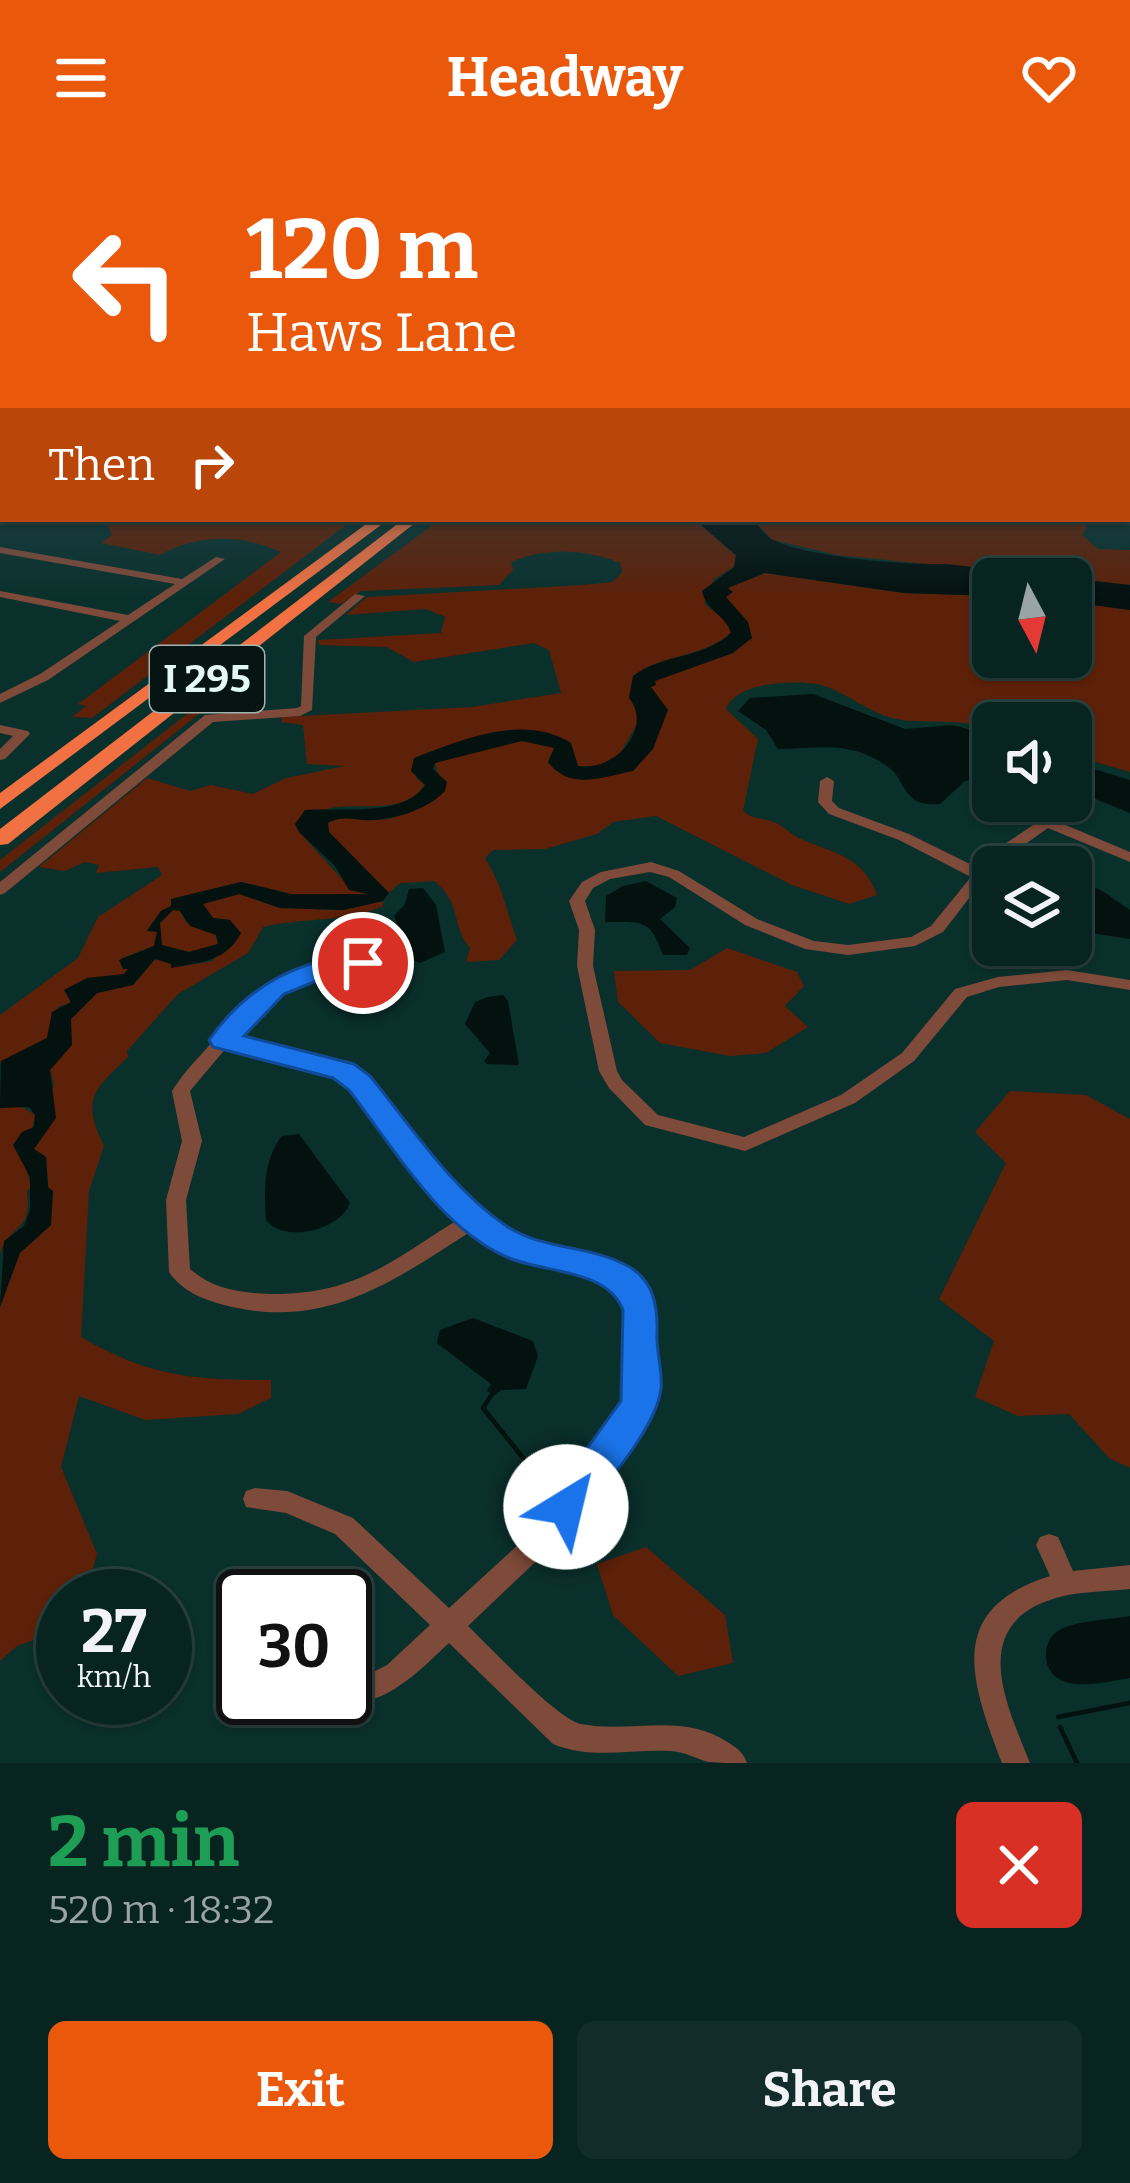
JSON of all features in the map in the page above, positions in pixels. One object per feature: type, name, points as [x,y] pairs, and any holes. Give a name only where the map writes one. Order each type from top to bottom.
[{"type":"highway","name":"I 295","points":[[0,803],[378,522]]},
{"type":"highway","name":"I 295","points":[[0,839],[409,522]]},
{"type":"street","points":[[0,550],[185,583]]},
{"type":"street","points":[[0,699],[44,677],[220,559]]},
{"type":"street","points":[[0,594],[130,619]]},
{"type":"street","points":[[0,890],[210,718],[300,712],[307,707],[310,636],[359,596]]},
{"type":"street","points":[[0,729],[23,734],[0,756]]},
{"type":"street","points":[[827,781],[825,802],[834,811],[904,837],[972,871]]},
{"type":"street","points":[[1016,846],[1048,822]]},
{"type":"street","points":[[1051,822],[1130,857]]},
{"type":"street","points":[[972,882],[932,934],[848,950],[811,946],[751,922],[663,869],[621,868],[587,885],[578,901],[587,929],[585,966],[615,1084],[652,1120],[745,1144],[848,1099],[908,1057],[961,993],[998,982],[1067,975],[1130,986]]},
{"type":"street","points":[[363,963],[332,964],[274,988],[186,1082],[180,1099],[192,1131],[176,1200],[177,1259],[188,1282],[212,1294],[248,1301],[333,1296],[364,1285],[476,1219]]},
{"type":"street","points":[[224,1040],[352,1077],[443,1188],[505,1243],[625,1281],[641,1310],[638,1341],[643,1384],[638,1406],[541,1540],[397,1675],[372,1682]]},
{"type":"street","points":[[255,1499],[287,1502],[344,1526],[563,1734],[584,1741],[691,1737],[734,1763]]},
{"type":"street","points":[[1049,1545],[1067,1586]]},
{"type":"street","points":[[1016,1763],[990,1692],[988,1642],[998,1620],[1015,1603],[1038,1591],[1130,1577]]},
{"type":"shaded area","points":[[106,522],[350,522],[92,718],[72,717],[86,706],[78,704],[281,552],[220,539],[189,543],[160,555],[101,543],[112,535]]},
{"type":"shaded area","points":[[437,522],[697,522],[736,556],[734,567],[714,579],[704,603],[729,624],[731,633],[633,676],[631,696],[639,721],[618,757],[605,767],[577,766],[564,747],[546,735],[526,731],[479,736],[414,758],[416,778],[425,784],[417,794],[395,804],[331,808],[299,832],[353,891],[366,891],[365,896],[291,894],[241,882],[171,899],[171,906],[147,930],[157,931],[154,946],[122,958],[130,967],[124,974],[65,990],[71,1003],[58,1007],[47,1038],[0,1063],[0,1015],[78,958],[98,917],[162,875],[158,867],[96,873],[99,865],[85,862],[65,871],[39,867],[147,778],[190,791],[211,785],[253,794],[286,778],[345,766],[307,764],[303,725],[281,722],[282,717],[472,707],[561,693],[549,650],[534,643],[414,662],[386,647],[319,645],[318,640],[441,633],[445,617],[426,609],[346,615],[367,597],[613,582],[622,572],[620,563],[607,558],[552,552],[511,562],[513,570],[499,585],[361,591],[341,604],[328,602]]},
{"type":"shaded area","points":[[698,522],[755,522],[773,540],[834,556],[972,567],[972,595],[904,593],[765,573],[728,588],[733,592],[726,597],[748,622],[752,638],[733,653],[655,681],[651,687],[668,710],[653,749],[633,771],[576,779],[548,762],[554,748],[522,741],[435,763],[433,769],[447,782],[445,791],[430,803],[384,819],[328,823],[329,832],[389,893],[383,901],[343,910],[280,908],[239,894],[203,904],[213,918],[230,920],[241,933],[228,950],[171,968],[155,959],[133,985],[97,993],[71,1019],[72,1045],[50,1070],[56,1118],[34,1149],[46,1157],[48,1187],[53,1191],[51,1225],[20,1253],[0,1307],[4,1241],[24,1226],[30,1210],[30,1177],[13,1145],[22,1132],[34,1127],[35,1115],[29,1107],[0,1108],[1,1061],[47,1038],[52,1012],[71,1002],[64,990],[87,978],[124,974],[128,969],[119,960],[154,946],[157,932],[147,931],[161,911],[171,906],[171,899],[241,882],[291,894],[368,894],[349,890],[335,866],[295,824],[305,810],[387,807],[415,795],[425,785],[411,771],[414,758],[472,737],[513,730],[552,734],[571,743],[578,766],[592,766],[618,755],[637,722],[629,698],[633,676],[708,648],[731,633],[702,591],[734,567],[736,555]],"holes":[[[173,910],[180,911],[190,926],[216,935],[218,944],[189,952],[162,945],[160,923]]]},
{"type":"shaded area","points":[[756,522],[1081,522],[1087,527],[1082,535],[1098,549],[1130,550],[1130,585],[1092,581],[1092,558],[972,558],[972,569],[838,555],[772,540]]},
{"type":"shaded area","points":[[765,573],[904,593],[972,595],[972,678],[1092,678],[1092,605],[1130,610],[1130,772],[1092,761],[1092,702],[972,702],[972,725],[890,717],[817,684],[752,688],[726,709],[758,739],[743,811],[848,859],[865,873],[877,895],[849,904],[792,885],[656,816],[613,822],[597,834],[545,849],[493,850],[485,858],[517,940],[499,960],[466,962],[470,948],[449,898],[434,881],[400,883],[389,893],[329,832],[327,823],[336,819],[396,817],[438,774],[435,763],[494,744],[541,743],[554,748],[554,767],[633,771],[656,740],[664,707],[650,686],[659,677],[733,653],[734,608],[725,598],[727,589]]},
{"type":"shaded area","points":[[1092,581],[1130,585],[1130,610],[1092,605]]},
{"type":"shaded area","points":[[256,660],[262,664],[0,872],[0,860]]},
{"type":"shaded area","points":[[813,694],[905,729],[953,725],[972,730],[972,780],[940,804],[918,801],[890,768],[856,751],[778,749],[766,730],[738,711],[750,698]]},
{"type":"shaded area","points":[[1092,768],[1130,780],[1130,813],[1092,798]]},
{"type":"shaded area","points":[[646,881],[677,898],[675,907],[660,919],[690,948],[687,955],[663,955],[643,925],[605,922],[606,896]]},
{"type":"shaded area","points":[[1092,887],[1130,910],[1130,939],[1092,933]]},
{"type":"shaded area","points":[[423,888],[436,905],[445,952],[420,963],[405,956],[405,940],[394,916],[405,904],[409,889]]},
{"type":"shaded area","points":[[240,894],[280,908],[343,910],[383,901],[383,906],[354,915],[263,927],[248,953],[178,994],[99,1088],[92,1106],[104,1146],[89,1191],[81,1337],[129,1361],[173,1374],[271,1380],[271,1398],[238,1414],[145,1420],[79,1396],[61,1467],[97,1554],[93,1569],[36,1569],[36,1639],[17,1646],[0,1661],[0,1307],[19,1253],[51,1225],[46,1157],[34,1149],[54,1084],[50,1070],[71,1045],[71,1019],[97,993],[133,985],[155,959],[184,966],[213,961],[230,920],[213,918],[202,904]]},
{"type":"shaded area","points":[[173,910],[180,911],[186,922],[216,934],[218,944],[189,952],[161,945],[160,922]]},
{"type":"shaded area","points":[[727,948],[797,972],[804,986],[785,1006],[808,1027],[766,1053],[730,1056],[660,1043],[618,1002],[614,971],[690,970]]},
{"type":"shaded area","points":[[503,995],[508,1001],[519,1065],[487,1064],[484,1061],[490,1053],[465,1024],[475,1002]]},
{"type":"shaded area","points":[[1010,1091],[1086,1095],[1130,1119],[1130,1468],[1109,1458],[1069,1414],[1018,1416],[975,1397],[994,1341],[939,1299],[1006,1163],[975,1132]]},
{"type":"shaded area","points":[[21,1106],[35,1115],[25,1164],[31,1187],[27,1214],[0,1254],[0,1108]]},
{"type":"shaded area","points":[[299,1134],[350,1203],[324,1227],[298,1232],[266,1220],[265,1198],[268,1165],[276,1145],[282,1136]]},
{"type":"shaded area","points":[[473,1318],[533,1341],[538,1356],[526,1389],[501,1390],[495,1395],[487,1391],[491,1384],[437,1343],[440,1330]]},
{"type":"shaded area","points":[[646,1547],[725,1615],[733,1663],[678,1676],[613,1615],[597,1564]]},
{"type":"shaded area","points":[[1130,1616],[1130,1678],[1069,1683],[1050,1671],[1046,1652],[1055,1633],[1080,1623]]},
{"type":"waterway","points":[[492,1394],[483,1408],[548,1489]]},
{"type":"waterway","points":[[1058,1717],[1130,1703]]},
{"type":"waterway","points":[[1060,1727],[1077,1763]]},
{"type":"route","points":[[363,963],[310,970],[274,988],[224,1040],[344,1071],[360,1083],[443,1188],[492,1234],[520,1249],[614,1274],[632,1288],[641,1310],[642,1395],[566,1507]]}]
